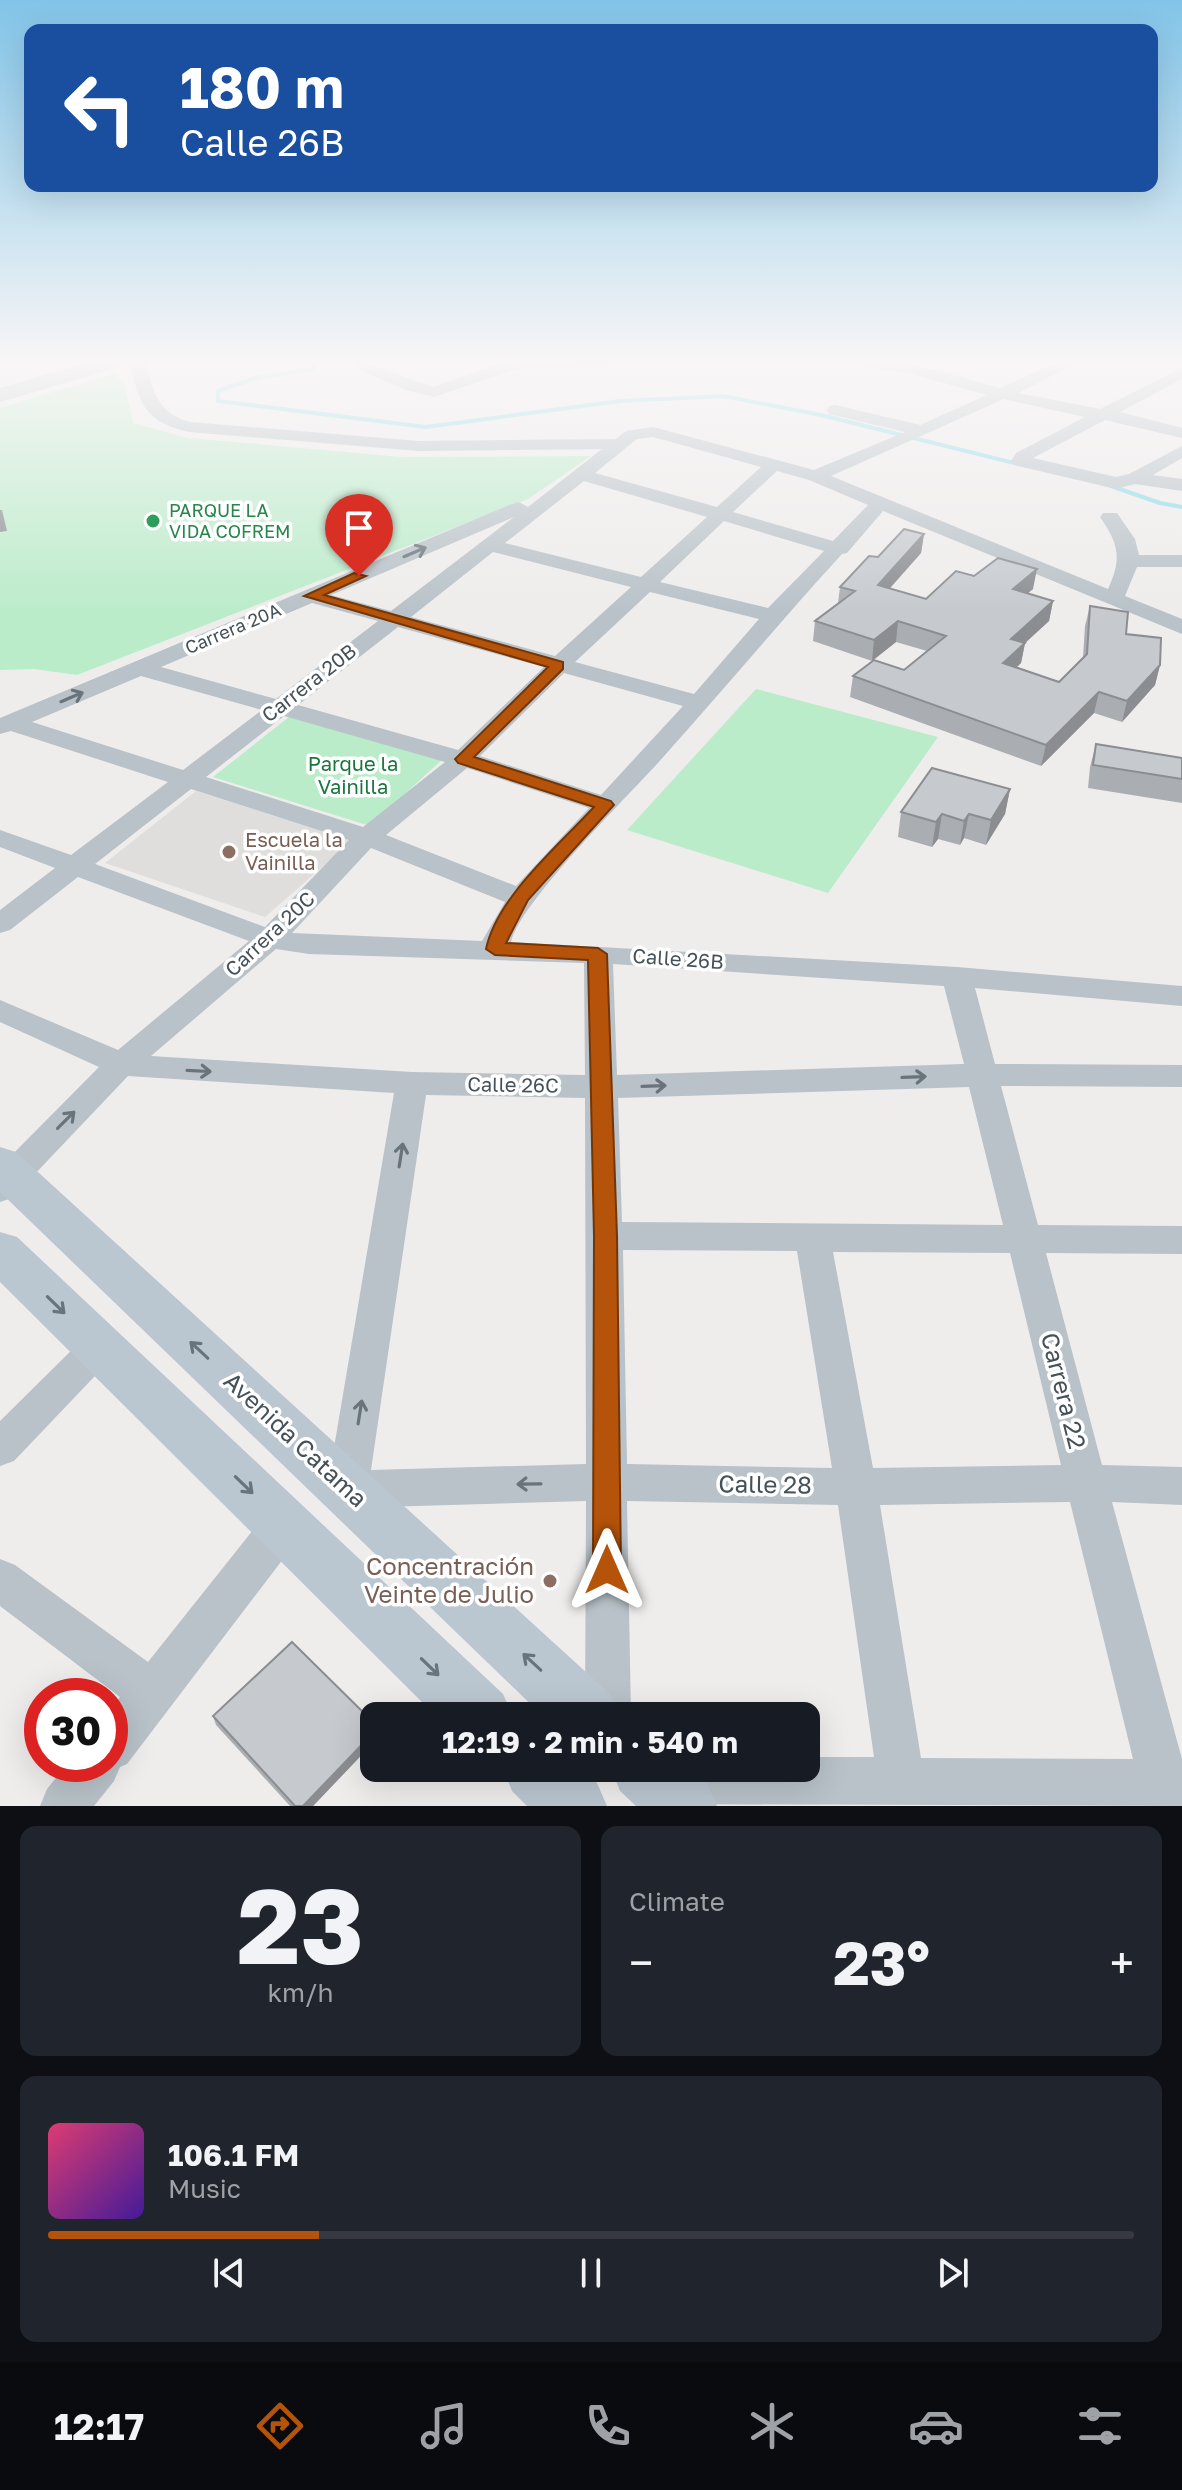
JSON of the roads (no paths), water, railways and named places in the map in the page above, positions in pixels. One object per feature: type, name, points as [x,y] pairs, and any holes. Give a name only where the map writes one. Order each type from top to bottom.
[{"type":"main road","name":"Avenida Catama","points":[[4,1176],[348,1489],[573,1702]]},
{"type":"main road","points":[[0,1251],[467,1702]]},
{"type":"main road","points":[[549,1782],[574,1806]]},
{"type":"street","points":[[386,443],[419,446],[619,444]]},
{"type":"street","points":[[708,443],[815,476],[1182,627]]},
{"type":"street","points":[[815,476],[896,443]]},
{"type":"street","points":[[1047,443],[1020,461],[1116,483],[1135,478],[1182,451]]},
{"type":"street","name":"Carrera 20B","points":[[0,924],[619,444]]},
{"type":"street","name":"Carrera 20C","points":[[4,1176],[121,1064],[270,939],[367,837],[463,759],[774,464]]},
{"type":"street","points":[[580,474],[840,549]]},
{"type":"street","points":[[1135,478],[1182,485]]},
{"type":"street","name":"Carrera 20A","points":[[5,725],[554,493]]},
{"type":"street","points":[[495,949],[498,936],[521,898],[699,703],[773,616],[840,549],[881,502]]},
{"type":"street","points":[[1110,517],[1127,538],[1132,561],[1114,598]]},
{"type":"street","points":[[488,545],[773,616]]},
{"type":"street","points":[[1132,561],[1182,561]]},
{"type":"street","points":[[311,596],[699,703]]},
{"type":"street","points":[[139,668],[463,759],[605,805]]},
{"type":"street","points":[[5,725],[367,837],[521,898]]},
{"type":"street","name":"Calle 26B","points":[[0,838],[270,939],[309,945],[598,954],[957,977],[1182,996]]},
{"type":"street","points":[[598,954],[605,1236],[608,1702]]},
{"type":"street","name":"Carrera 22","points":[[957,977],[1087,1483],[1171,1790]]},
{"type":"street","name":"Calle 26C","points":[[0,1010],[121,1064],[412,1083],[603,1087],[982,1075],[1182,1076]]},
{"type":"street","points":[[348,1489],[412,1083]]},
{"type":"street","points":[[605,1236],[1182,1240]]},
{"type":"street","points":[[813,1239],[904,1794]]},
{"type":"street","points":[[0,1448],[100,1346]]},
{"type":"street","name":"Calle 28","points":[[348,1489],[607,1482],[856,1487],[1087,1483],[1182,1486]]},
{"type":"street","points":[[128,1724],[284,1524]]},
{"type":"street","points":[[0,1580],[152,1693]]},
{"type":"street","points":[[64,1806],[83,1782]]},
{"type":"street","points":[[661,1785],[904,1794],[1171,1790]]},
{"type":"waterway","points":[[935,443],[1022,465]]},
{"type":"waterway","points":[[1111,486],[1160,503],[1182,507]]},
{"type":"place","name":"PARQUE LA VIDA COFREM","points":[[153,521]]},
{"type":"place","name":"Escuela la Vainilla","points":[[229,852]]},
{"type":"place","name":"Concentración Veinte de Julio","points":[[550,1581]]},
{"type":"park label","name":"Parque la Vainilla","points":[[353,776]]}]
